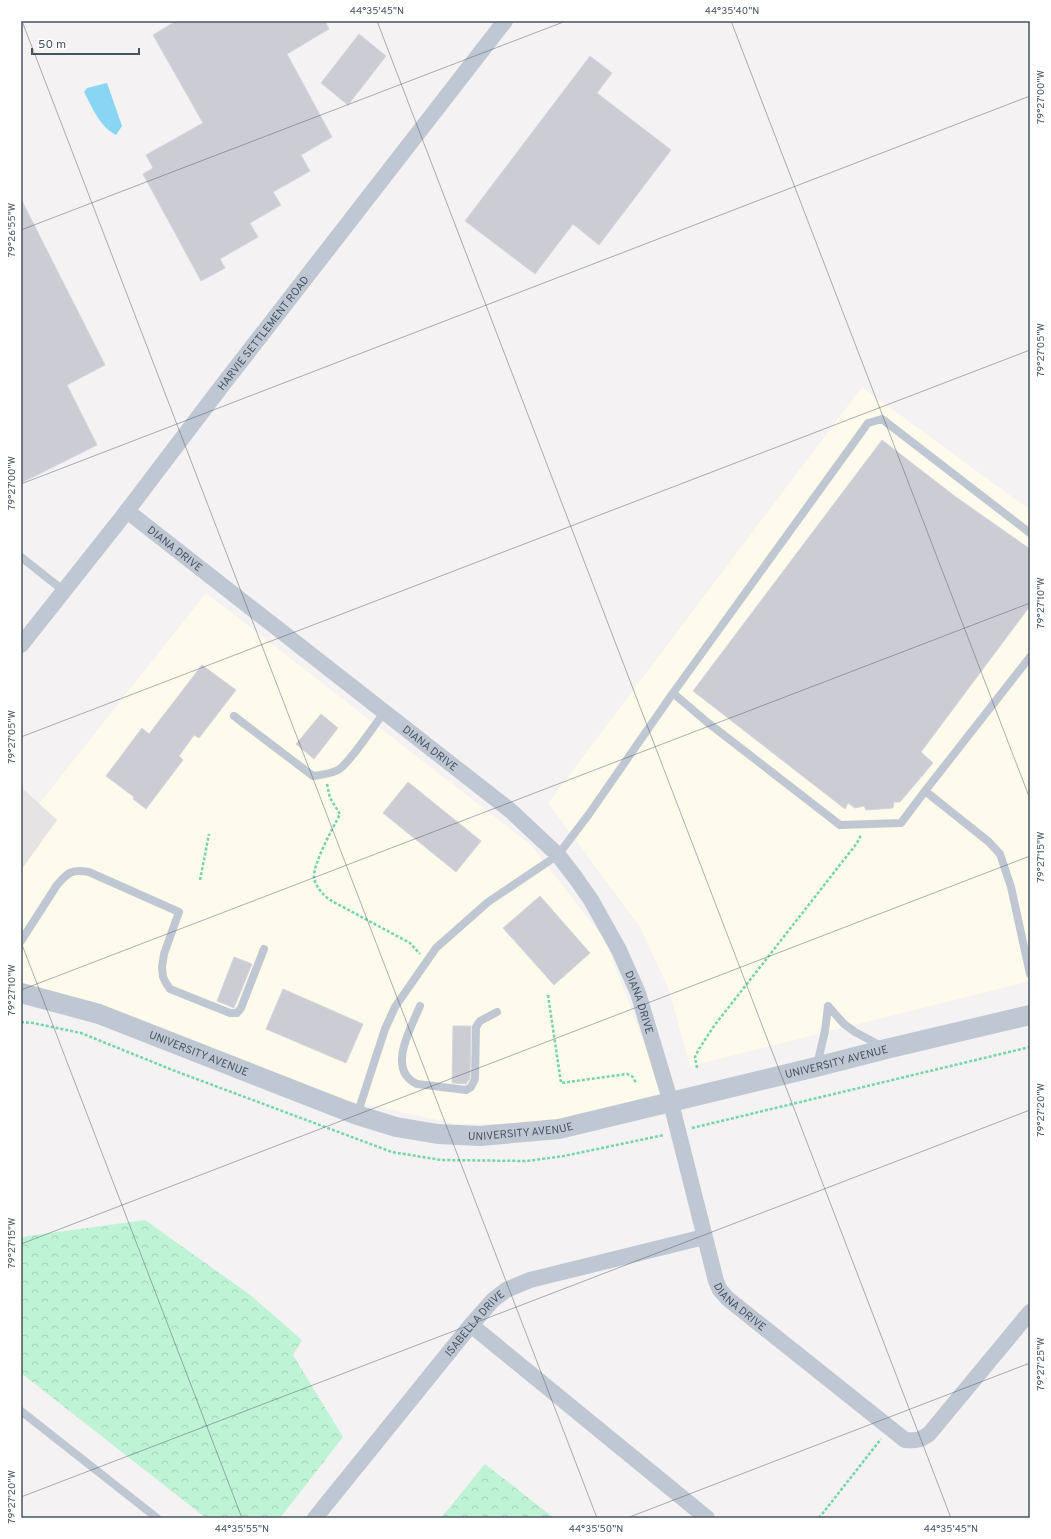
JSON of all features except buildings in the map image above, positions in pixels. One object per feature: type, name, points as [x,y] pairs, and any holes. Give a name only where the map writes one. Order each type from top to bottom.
[{"type":"street","name":"HARVIE SETTLEMENT ROAD","points":[[21,645],[127,511],[226,380],[505,21]]},
{"type":"street","name":"DIANA DRIVE","points":[[127,511],[511,811],[558,855],[575,877],[591,900],[619,950],[638,993],[671,1103],[716,1281],[720,1290],[724,1294],[905,1440],[920,1440],[929,1434],[1030,1312]]},
{"type":"street","name":"UNIVERSITY AVENUE","points":[[21,994],[99,1014],[357,1115],[396,1127],[438,1134],[480,1136],[559,1129],[671,1103],[886,1048],[1030,1015]]},
{"type":"street","name":"ISABELLA DRIVE","points":[[315,1518],[471,1325],[493,1300],[506,1290],[530,1280],[704,1237]]},
{"type":"street","points":[[471,1325],[707,1518]]},
{"type":"lane","points":[[357,1115],[385,1029],[396,1007],[436,948],[488,902],[558,855],[589,814],[673,692],[868,423],[872,420],[882,419],[1030,533]]},
{"type":"lane","points":[[21,557],[64,591]]},
{"type":"lane","points":[[673,692],[707,722],[840,825],[901,824],[1030,657]]},
{"type":"lane","points":[[234,716],[313,776],[326,774],[339,769],[348,760],[384,713]]},
{"type":"lane","points":[[925,791],[989,842],[1000,854],[1011,886],[1030,974]]},
{"type":"lane","points":[[21,941],[64,876],[72,871],[78,871],[89,872],[179,912],[164,954],[162,967],[163,977],[170,989],[230,1013],[237,1012],[241,1008],[264,949]]},
{"type":"lane","points":[[420,1006],[403,1050],[401,1061],[406,1075],[411,1082],[417,1084],[466,1090],[471,1087],[475,1080],[476,1026],[480,1021],[498,1012]]},
{"type":"lane","points":[[816,1067],[825,1031],[828,1006],[844,1024],[858,1034],[886,1048]]},
{"type":"lane","points":[[21,1411],[157,1518]]},
{"type":"path","points":[[326,774],[330,798],[340,814],[315,867],[314,878],[317,885],[322,894],[330,900],[410,943],[427,961]]},
{"type":"path","points":[[697,1068],[695,1057],[714,1026],[857,843],[861,836],[861,824]]},
{"type":"path","points":[[200,880],[209,834]]},
{"type":"path","points":[[548,995],[562,1083],[628,1074],[633,1077],[636,1083]]},
{"type":"path","points":[[21,1022],[81,1033],[175,1071],[392,1152],[441,1160],[534,1160],[564,1156],[678,1132],[1030,1046]]},
{"type":"path","points":[[819,1518],[890,1428]]},
{"type":"shaded area","points":[[862,387],[1030,510],[1030,981],[690,1066],[669,990],[640,927],[548,803]]},
{"type":"shaded area","points":[[206,593],[531,845],[605,940],[664,1096],[576,1119],[526,1124],[456,1124],[333,1097],[21,988],[21,870],[57,820],[39,804]]},
{"type":"shaded area","points":[[21,787],[57,820],[21,870]]},
{"type":"green space","points":[[145,1220],[249,1294],[302,1340],[293,1355],[343,1437],[280,1518],[206,1518],[21,1373],[21,1238]]},
{"type":"green space","points":[[485,1464],[554,1518],[441,1518]]},
{"type":"water","points":[[107,83],[122,126],[116,135],[101,122],[84,92],[87,88]]}]
